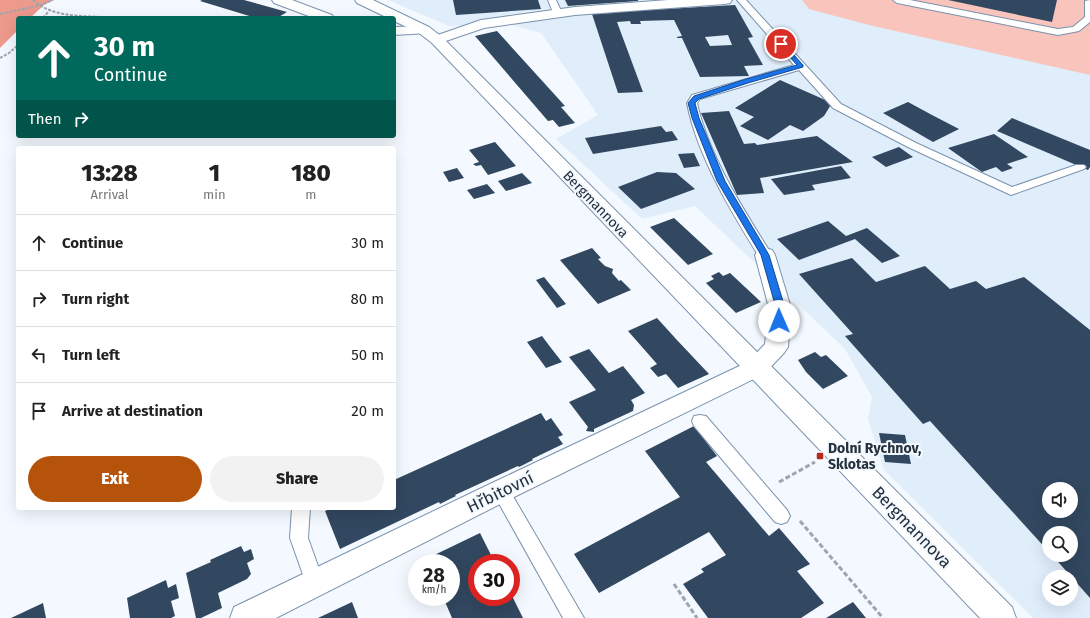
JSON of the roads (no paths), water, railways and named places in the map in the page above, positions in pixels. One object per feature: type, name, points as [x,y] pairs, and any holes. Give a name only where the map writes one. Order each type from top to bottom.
[{"type":"street","points":[[279,0],[322,16]]},
{"type":"street","name":"Bergmannova","points":[[362,0],[393,16]]},
{"type":"street","points":[[396,31],[430,35],[554,7],[725,0]]},
{"type":"street","name":"Bergmannova","points":[[396,18],[430,35],[1000,618]]},
{"type":"street","points":[[756,368],[776,347],[780,308],[765,255]]},
{"type":"street","name":"Hřbitovní","points":[[256,616],[315,583],[501,490],[756,368]]},
{"type":"lane","points":[[741,0],[838,106],[912,145],[1012,191],[1080,167]]},
{"type":"lane","points":[[897,0],[1058,32],[1076,29],[1090,18],[1089,1]]},
{"type":"lane","points":[[765,255],[721,181],[695,118],[692,103],[696,97],[801,66]]},
{"type":"lane","points":[[700,421],[789,516]]},
{"type":"lane","points":[[501,490],[574,618]]},
{"type":"lane","points":[[301,510],[299,538],[315,583]]},
{"type":"place","name":"Dolní Rychnov, Sklotas","points":[[820,456]]}]
